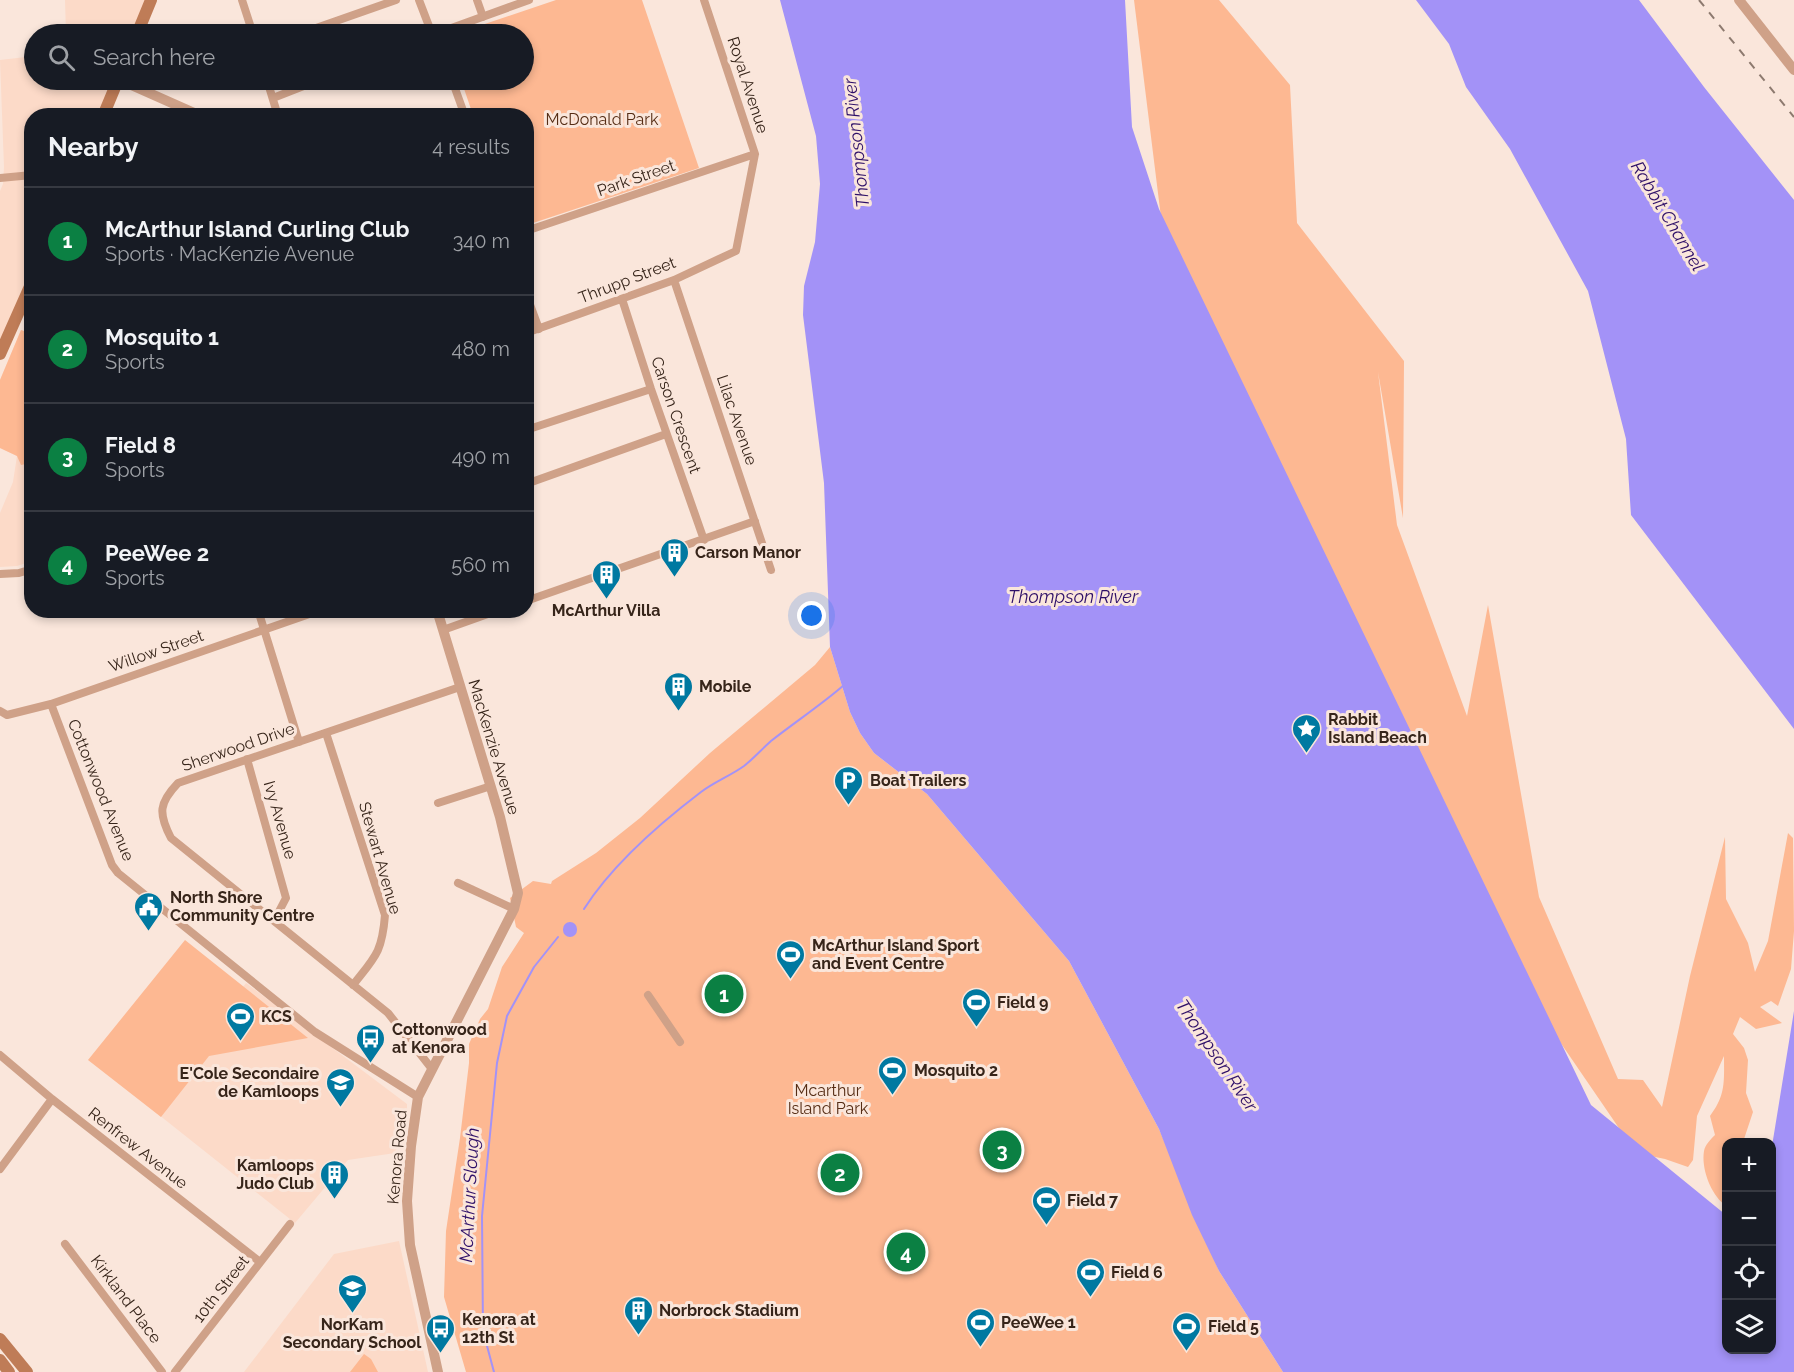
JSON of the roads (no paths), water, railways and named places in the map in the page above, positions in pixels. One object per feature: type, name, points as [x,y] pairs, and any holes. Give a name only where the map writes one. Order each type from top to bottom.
[{"type":"main road","points":[[141,24],[151,0]]},
{"type":"main road","points":[[107,108],[115,90]]},
{"type":"main road","points":[[0,354],[24,301]]},
{"type":"main road","points":[[0,1339],[27,1372]]},
{"type":"main road","points":[[0,1360],[9,1372]]},
{"type":"street","points":[[242,0],[250,24]]},
{"type":"street","points":[[327,24],[396,0]]},
{"type":"street","points":[[419,0],[430,24]]},
{"type":"street","points":[[477,0],[483,16]]},
{"type":"street","points":[[462,24],[529,0]]},
{"type":"street","name":"Royal Avenue","points":[[704,0],[755,154],[736,251]]},
{"type":"street","points":[[1739,0],[1794,70]]},
{"type":"street","points":[[142,90],[183,108]]},
{"type":"street","points":[[270,90],[276,108]]},
{"type":"street","points":[[273,98],[293,90]]},
{"type":"street","points":[[456,90],[462,108]]},
{"type":"street","name":"Park Street","points":[[534,228],[755,154]]},
{"type":"street","points":[[0,178],[24,176]]},
{"type":"street","name":"Thrupp Street","points":[[534,331],[674,280],[736,251]]},
{"type":"street","name":"Lilac Avenue","points":[[674,280],[771,570]]},
{"type":"street","name":"Carson Crescent","points":[[622,299],[666,434],[704,540]]},
{"type":"street","points":[[534,316],[539,329]]},
{"type":"street","points":[[534,426],[651,389]]},
{"type":"street","points":[[534,481],[666,434]]},
{"type":"street","points":[[534,598],[755,521]]},
{"type":"street","points":[[0,574],[8,575],[24,571]]},
{"type":"street","points":[[260,618],[299,742]]},
{"type":"street","name":"Willow Street","points":[[0,711],[7,715],[51,704],[298,618]]},
{"type":"street","name":"MacKenzie Avenue","points":[[439,618],[491,786],[518,893]]},
{"type":"street","points":[[443,630],[477,618]]},
{"type":"street","name":"Sherwood Drive","points":[[432,1069],[388,1013],[171,838],[162,822],[162,807],[166,796],[178,783],[460,687]]},
{"type":"street","name":"Cottonwood Avenue","points":[[51,704],[112,865],[118,873],[315,1032],[418,1097]]},
{"type":"street","name":"Stewart Avenue","points":[[326,732],[385,915],[383,938],[378,954],[353,985]]},
{"type":"street","name":"Ivy Avenue","points":[[247,759],[286,898],[274,921]]},
{"type":"street","points":[[438,802],[491,786]]},
{"type":"street","points":[[458,883],[514,909]]},
{"type":"street","name":"Kenora Road","points":[[438,1372],[410,1245],[407,1201],[411,1146],[418,1097],[514,909],[518,893]]},
{"type":"street","points":[[648,995],[680,1042]]},
{"type":"street","name":"Renfrew Avenue","points":[[0,1055],[52,1100],[260,1262]]},
{"type":"street","points":[[0,1169],[52,1100]]},
{"type":"street","name":"10th Street","points":[[175,1372],[290,1224]]},
{"type":"street","name":"Kirkland Place","points":[[65,1244],[162,1372]]},
{"type":"water","name":"Thompson River","points":[[780,0],[1125,0],[1132,127],[1159,209],[1591,1105],[1722,1212],[1722,1354],[1776,1354],[1776,1138],[1773,1138],[1794,1011],[1794,1372],[1283,1372],[1219,1271],[1192,1215],[1159,1129],[1069,961],[927,794],[874,753],[860,733],[850,712],[830,647],[824,483],[803,315],[804,286],[815,242],[820,184],[816,136]]},
{"type":"water","name":"Rabbit Channel","points":[[1416,0],[1639,0],[1704,87],[1794,200],[1794,729],[1631,515],[1626,439],[1588,291],[1510,149],[1466,87],[1449,44]]},
{"type":"waterway","points":[[584,909],[622,861],[669,818],[706,788],[744,766],[771,741],[844,685]]},
{"type":"waterway","name":"McArthur Slough","points":[[494,1372],[483,1331],[482,1216],[497,1063],[507,1016],[534,967],[558,937]]},
{"type":"railway","points":[[1699,0],[1794,117]]},
{"type":"place","name":"Carson Manor","points":[[674,578]]},
{"type":"place","name":"McArthur Villa","points":[[606,600]]},
{"type":"place","name":"Mobile","points":[[678,712]]},
{"type":"place","name":"Rabbit Island Beach","points":[[1307,754]]},
{"type":"place","name":"Boat Trailers","points":[[849,806]]},
{"type":"place","name":"North Shore Community Centre","points":[[149,932]]},
{"type":"place","name":"McArthur Island Sport and Event Centre","points":[[791,980]]},
{"type":"place","name":"McArthur Island Curling Club","points":[[724,994]]},
{"type":"place","name":"Field 9","points":[[976,1028]]},
{"type":"place","name":"KCS","points":[[240,1042]]},
{"type":"place","name":"Cottonwood at Kenora","points":[[371,1064]]},
{"type":"place","name":"Mosquito 2","points":[[893,1096]]},
{"type":"place","name":"E'Cole Secondaire de Kamloops","points":[[340,1108]]},
{"type":"place","name":"Field 8","points":[[1002,1150]]},
{"type":"place","name":"Mosquito 1","points":[[840,1173]]},
{"type":"place","name":"Kamloops Judo Club","points":[[335,1200]]},
{"type":"place","name":"Field 7","points":[[1046,1226]]},
{"type":"place","name":"PeeWee 2","points":[[906,1252]]},
{"type":"place","name":"Field 6","points":[[1090,1298]]},
{"type":"place","name":"NorKam Secondary School","points":[[352,1314]]},
{"type":"place","name":"Norbrock Stadium","points":[[638,1336]]},
{"type":"place","name":"PeeWee 1","points":[[980,1348]]},
{"type":"place","name":"Field 5","points":[[1187,1352]]},
{"type":"place","name":"Kenora at 12th St","points":[[441,1354]]},
{"type":"park label","name":"McDonald Park","points":[[602,119]]},
{"type":"park label","name":"Mcarthur Island Park","points":[[828,1099]]}]
